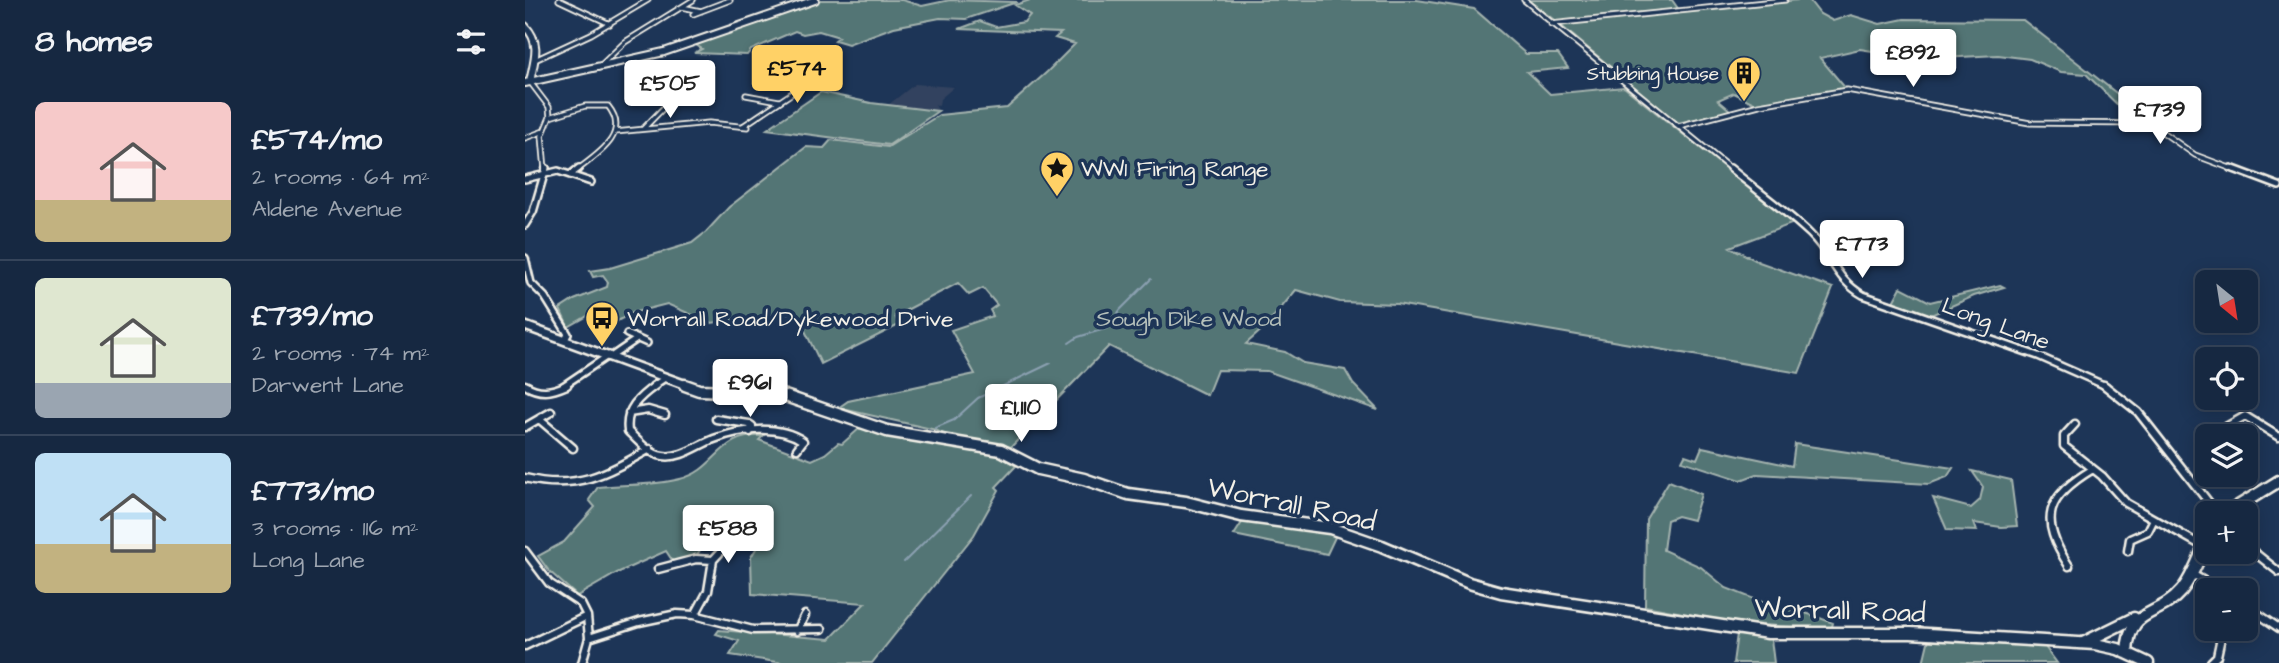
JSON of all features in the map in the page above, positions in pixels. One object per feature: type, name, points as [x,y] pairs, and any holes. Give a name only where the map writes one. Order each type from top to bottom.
[{"type":"street","points":[[559,0],[610,24]]},
{"type":"street","points":[[537,59],[610,24],[648,0]]},
{"type":"street","points":[[598,68],[625,43],[693,0]]},
{"type":"street","points":[[693,14],[730,0]]},
{"type":"street","points":[[527,83],[672,49],[796,2],[815,0]]},
{"type":"street","name":"Long Lane","points":[[1524,0],[1810,234],[1825,250],[1839,280],[1851,289],[2038,356],[2084,375],[2115,392],[2138,412],[2208,501]]},
{"type":"street","points":[[1552,24],[1785,0]]},
{"type":"street","points":[[682,7],[701,11]]},
{"type":"street","points":[[525,26],[537,43],[537,59],[527,83]]},
{"type":"street","points":[[615,132],[709,123],[745,126],[805,83],[805,78],[798,75]]},
{"type":"street","points":[[525,225],[533,212],[547,161],[544,131],[550,117],[546,104],[527,83]]},
{"type":"street","points":[[1679,126],[1759,105],[1847,90],[2030,123],[2151,124],[2195,155],[2279,186]]},
{"type":"street","points":[[643,128],[677,94]]},
{"type":"street","points":[[746,95],[757,95],[779,102]]},
{"type":"street","points":[[550,117],[585,106],[606,105],[618,117],[619,125],[596,156],[570,175]]},
{"type":"street","points":[[525,138],[544,131]]},
{"type":"street","points":[[525,179],[544,172],[558,171],[591,182]]},
{"type":"street","points":[[525,258],[531,283],[545,297],[568,334],[565,340]]},
{"type":"street","name":"Worrall Road","points":[[525,326],[706,392],[759,392],[785,396],[887,431],[1001,450],[1027,465],[1084,479],[1128,494],[1186,502],[1241,516],[1331,528],[1382,546],[1469,583],[1501,592],[1768,633],[1911,633],[2083,643],[2107,646],[2148,663]]},
{"type":"street","points":[[627,334],[647,343]]},
{"type":"street","points":[[525,385],[539,392],[561,387],[637,339]]},
{"type":"street","points":[[665,378],[641,397],[626,422],[628,431],[650,449],[667,456],[730,434],[750,432],[789,433],[803,441],[797,449]]},
{"type":"street","points":[[629,413],[648,410],[665,415]]},
{"type":"street","points":[[525,427],[551,412]]},
{"type":"street","points":[[2231,424],[2245,416],[2279,437]]},
{"type":"street","points":[[539,419],[573,448]]},
{"type":"street","points":[[716,419],[749,424],[750,432]]},
{"type":"street","points":[[2074,424],[2067,431],[2062,443],[2093,469],[2126,503],[2195,539]]},
{"type":"street","points":[[728,442],[730,434]]},
{"type":"street","points":[[525,478],[553,486],[587,481],[650,449]]},
{"type":"street","points":[[2069,566],[2051,535],[2048,515],[2050,505],[2074,479],[2093,469]]},
{"type":"street","points":[[2246,501],[2279,481]]},
{"type":"street","points":[[2128,551],[2130,539],[2145,533],[2154,519]]},
{"type":"street","points":[[695,615],[708,592],[713,560],[735,538],[736,532],[732,528]]},
{"type":"street","points":[[525,551],[549,583],[581,604],[587,616],[589,638],[582,663]]},
{"type":"street","points":[[2258,555],[2279,572]]},
{"type":"street","points":[[658,569],[696,559],[713,560]]},
{"type":"street","points":[[2083,643],[2177,595],[2195,563]]},
{"type":"street","points":[[2190,573],[2199,578]]},
{"type":"street","points":[[2258,614],[2279,628]]},
{"type":"street","points":[[589,638],[666,616],[695,615],[729,626],[797,631],[822,629]]},
{"type":"street","points":[[797,631],[805,615]]},
{"type":"street","points":[[525,646],[587,616]]},
{"type":"street","points":[[2127,653],[2127,636],[2134,618]]},
{"type":"street","points":[[2211,662],[2217,656],[2220,641]]},
{"type":"shaded area","points":[[915,84],[954,87],[940,99],[939,106],[935,105],[938,110],[888,105]]},
{"type":"green space","points":[[819,0],[902,0],[922,6],[950,0],[1017,2],[966,19],[940,18],[894,27],[848,44],[835,40],[839,37],[819,31],[803,34],[795,31],[751,50],[747,55],[694,53],[702,49],[693,43]]},
{"type":"green space","name":"Sough Dike Wood","points":[[1030,0],[1417,0],[1474,9],[1526,54],[1558,54],[1568,68],[1527,72],[1550,94],[1624,87],[1794,223],[1730,247],[1759,262],[1833,288],[1799,373],[1397,304],[1340,302],[1296,290],[1266,326],[1246,344],[1285,352],[1303,363],[1345,370],[1353,384],[1378,410],[1267,371],[1217,370],[1207,395],[1109,346],[1011,447],[943,434],[936,430],[838,408],[848,401],[975,374],[951,330],[993,316],[990,310],[997,305],[983,288],[969,295],[958,283],[895,316],[899,325],[821,364],[796,312],[711,323],[667,304],[632,313],[614,323],[593,313],[568,327],[560,309],[574,300],[607,287],[608,282],[603,275],[593,277],[590,271],[610,268],[692,243],[729,207],[806,147],[824,148],[831,140],[888,147],[939,115],[1007,108],[1075,44],[1055,38],[1061,33],[959,29],[980,21],[996,27],[1024,22],[1030,15],[1015,5]]},
{"type":"green space","points":[[1528,0],[1672,0],[1679,10],[1557,22]]},
{"type":"green space","points":[[1809,0],[1820,14],[1833,21],[1851,15],[1880,24],[1904,19],[2023,20],[2129,103],[2163,94],[2164,98],[2183,112],[2136,123],[2086,74],[2061,72],[2030,59],[1998,55],[1923,59],[1860,49],[1820,58],[1847,90],[1756,104],[1734,93],[1718,100],[1731,111],[1678,123],[1559,24]]},
{"type":"green space","points":[[821,92],[871,103],[938,111],[889,145],[767,129]]},
{"type":"green space","points":[[2000,285],[2004,287],[1974,296],[1931,315],[1893,302],[1901,287],[1930,302]]},
{"type":"green space","points":[[861,427],[901,439],[991,451],[1016,466],[996,487],[999,490],[974,535],[872,663],[783,663],[730,655],[739,641],[716,634],[719,630],[830,639],[865,603],[752,594],[751,557],[762,539],[768,518],[755,508],[719,523],[696,556],[674,563],[666,551],[617,573],[577,596],[549,571],[538,556],[564,542],[595,507],[589,500],[598,487],[680,479],[703,468],[736,440],[748,437],[763,436],[759,440],[812,460],[838,443],[842,444]]},
{"type":"green space","points":[[1795,444],[1953,468],[1947,477],[1929,484],[1757,474],[1741,480],[1682,461],[1685,455],[1697,459],[1702,447],[1792,466]]},
{"type":"green space","points":[[1972,471],[2011,480],[2017,526],[2001,527],[1974,523],[1977,531],[1947,530],[1933,498],[1971,508],[1980,500],[1983,487]]},
{"type":"green space","points":[[1669,481],[1701,494],[1693,520],[1677,516],[1667,520],[1663,550],[1701,567],[1726,588],[1833,623],[1831,630],[1736,623],[1645,606],[1646,519]]},
{"type":"green space","points":[[1243,521],[1336,535],[1327,554],[1234,535]]},
{"type":"green space","points":[[1737,634],[1771,639],[1774,663],[1733,663]]},
{"type":"green space","points":[[1929,638],[2045,647],[2057,663],[1923,663]]},
{"type":"waterway","points":[[1069,343],[1078,337],[1108,328],[1120,310],[1151,279]]},
{"type":"waterway","points":[[935,428],[954,420],[978,398],[1051,363]]},
{"type":"waterway","points":[[904,562],[971,496]]},
{"type":"place","name":"Stubbing House","points":[[1744,103]]},
{"type":"place","name":"WW1 Firing Range","points":[[1057,198]]},
{"type":"place","name":"Worrall Road/Dykewood Drive","points":[[602,348]]}]
